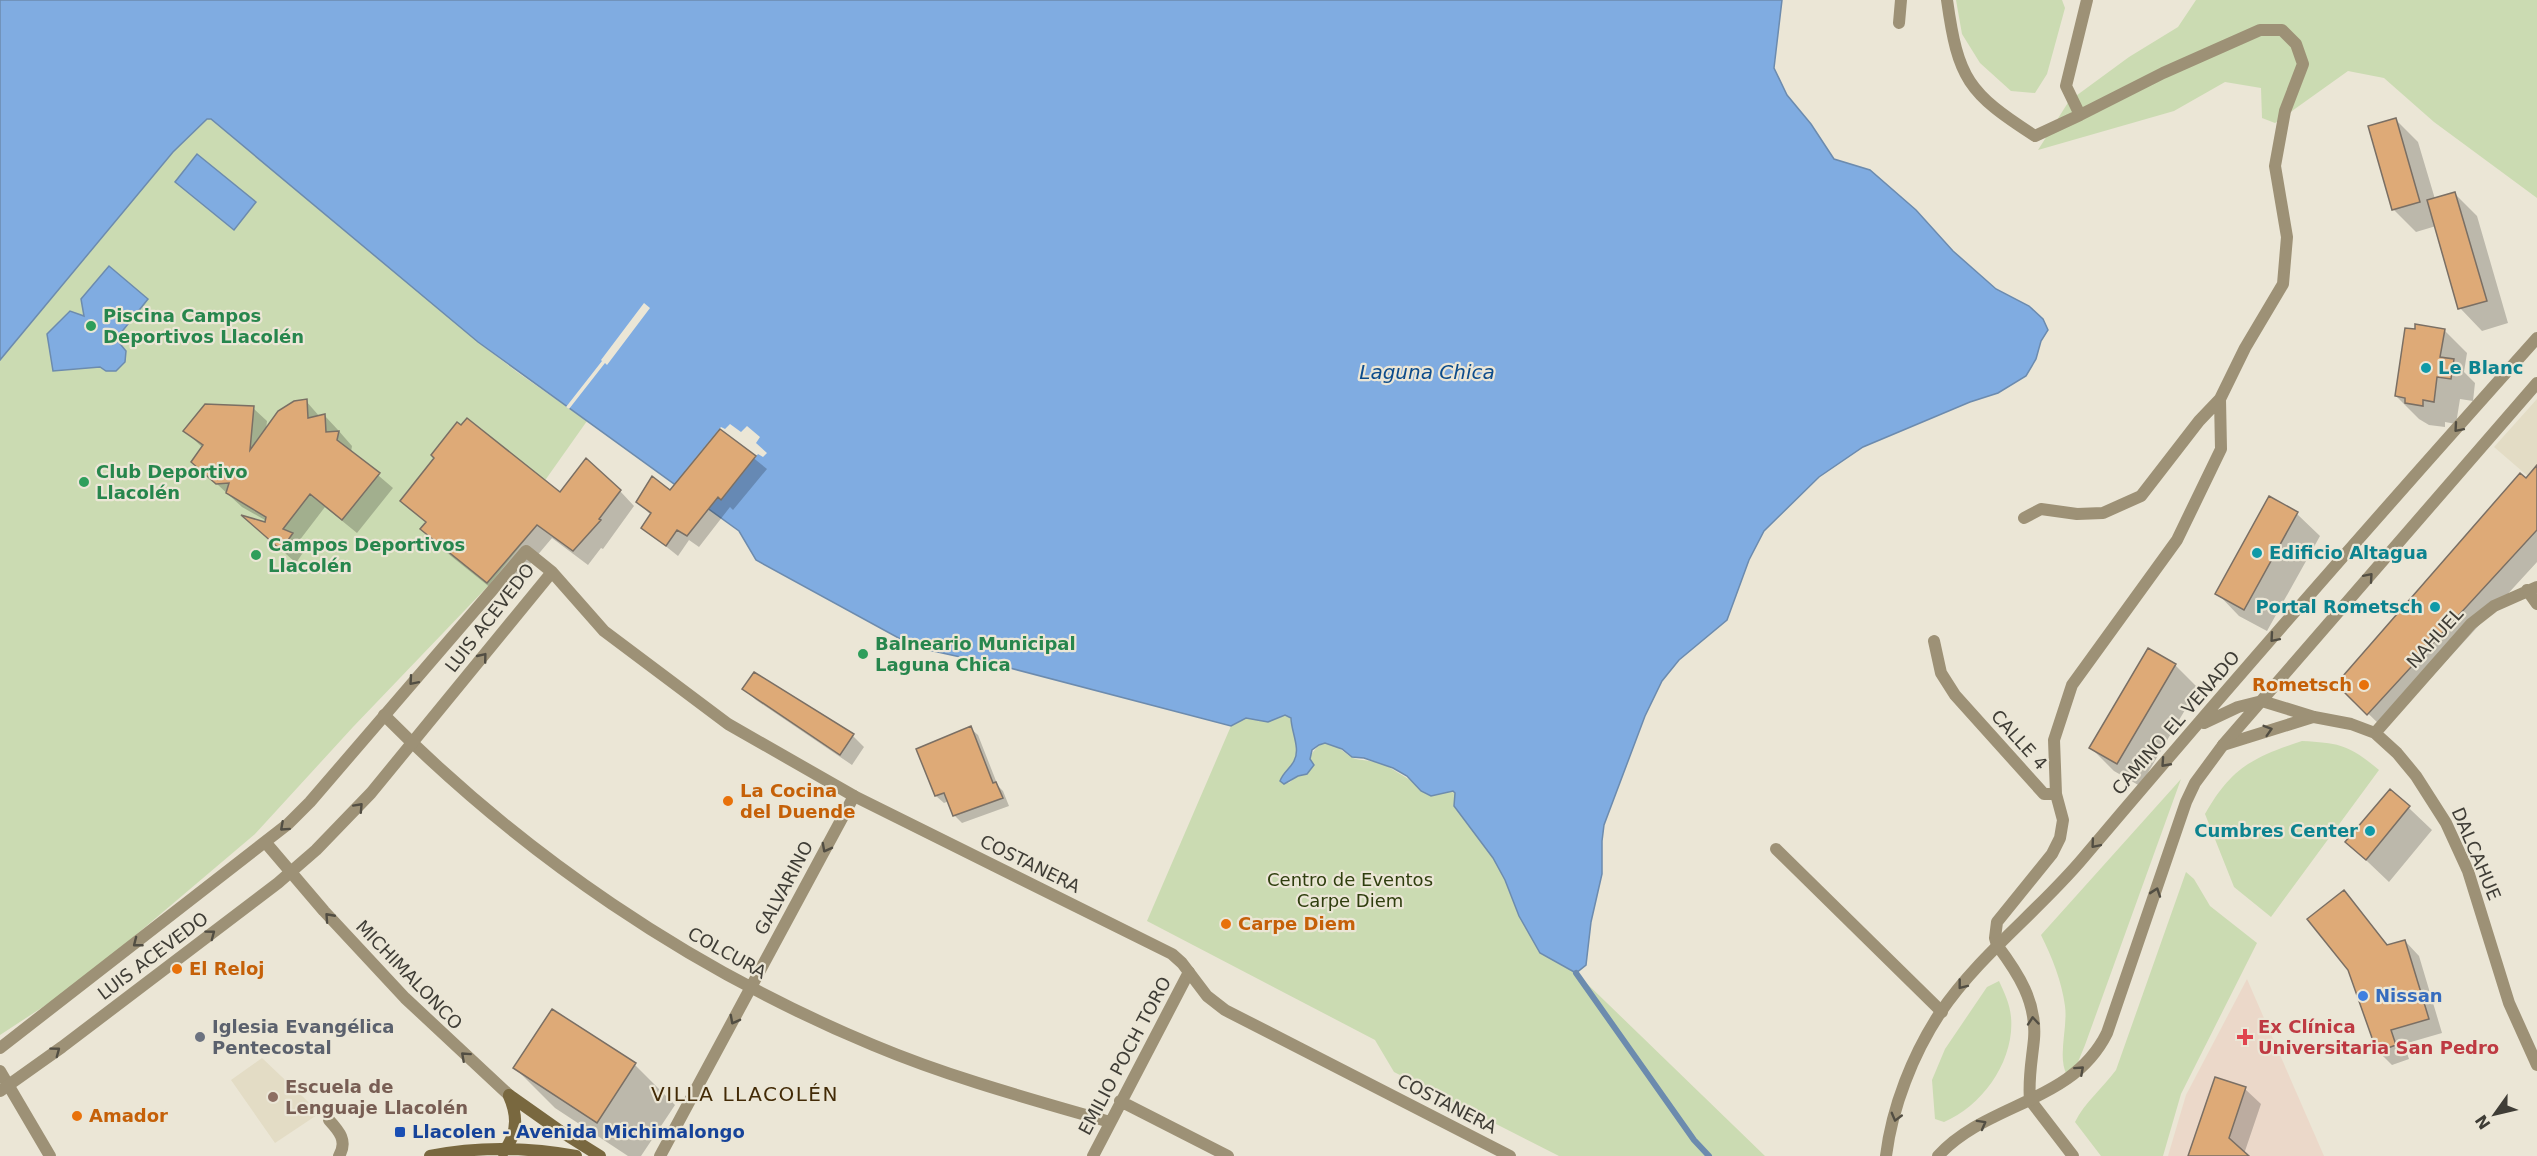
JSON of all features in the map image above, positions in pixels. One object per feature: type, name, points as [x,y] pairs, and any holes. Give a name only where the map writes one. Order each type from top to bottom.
[{"type":"main road","points":[[503,1152],[515,1126],[514,1107],[509,1095]]},
{"type":"main road","points":[[509,1095],[600,1156]]},
{"type":"main road","points":[[430,1156],[476,1149],[576,1156]]},
{"type":"street","points":[[1899,23],[1901,0]]},
{"type":"street","points":[[1947,0],[1952,40],[1964,75],[1985,101],[2035,136],[2163,73],[2260,30],[2282,30],[2295,44],[2303,64],[2285,111],[2275,166],[2287,237],[2283,284],[2245,348],[2220,399],[2199,421],[2141,496],[2103,513],[2077,514],[2041,509],[2024,518]]},
{"type":"street","points":[[2080,115],[2066,86],[2087,0]]},
{"type":"street","name":"CAMINO EL VENADO","points":[[1889,1154],[1905,1083],[1921,1046],[1942,1012],[1996,945],[2058,888],[2537,338]]},
{"type":"street","points":[[1938,1156],[1969,1131],[2078,1072],[2101,1044],[2194,783],[2223,745],[2537,383]]},
{"type":"street","points":[[2073,1156],[2030,1100],[2029,1078],[2034,1036],[2032,1010],[2023,984],[2013,966],[1996,945],[1997,922],[2052,854],[2060,838],[2063,820],[2056,794],[2054,740],[2072,685],[2177,540],[2221,449],[2220,399]]},
{"type":"street","name":"LUIS ACEVEDO","points":[[0,1048],[266,843],[310,802],[526,551],[552,572],[413,743],[343,824],[291,872],[4,1088]]},
{"type":"street","name":"COSTANERA","points":[[552,572],[604,631],[728,723],[854,796],[1172,954],[1207,996],[1232,1015],[1510,1156]]},
{"type":"street","points":[[2532,589],[2537,604]]},
{"type":"street","name":"NAHUEL","points":[[2375,733],[2471,624],[2494,606],[2532,589]]},
{"type":"street","name":"CALLE 4","points":[[1934,641],[1941,673],[1955,695],[2044,794],[2056,794]]},
{"type":"street","points":[[2196,728],[2224,712],[2262,701]]},
{"type":"street","name":"DALCAHUE","points":[[2262,701],[2314,717],[2341,721],[2375,733],[2397,753],[2416,776],[2446,823],[2478,900],[2509,1003],[2537,1065]]},
{"type":"street","name":"COLCURA","points":[[384,715],[508,828],[589,888],[647,927],[751,987],[832,1028],[931,1068],[1110,1122]]},
{"type":"street","name":"DALCAHUE","points":[[2223,745],[2314,717]]},
{"type":"street","name":"GALVARINO","points":[[660,1156],[854,796]]},
{"type":"street","name":"MICHIMALONCO","points":[[266,843],[357,948],[405,998],[509,1095]]},
{"type":"street","points":[[1776,849],[1942,1012]]},
{"type":"street","name":"EMILIO POCH TORO","points":[[1093,1156],[1189,972]]},
{"type":"street","points":[[0,1071],[4,1088],[50,1156]]},
{"type":"street","points":[[1120,1101],[1228,1156]]},
{"type":"street","points":[[329,1120],[343,1138],[339,1156]]},
{"type":"shaded area","points":[[2537,399],[2537,484],[2494,447]]},
{"type":"shaded area","name":"Ex Clínica Universitaria San Pedro","points":[[2247,979],[2324,1156],[2168,1156],[2186,1095]]},
{"type":"shaded area","name":"Escuela de Lenguaje Llacolén","points":[[262,1058],[320,1113],[275,1143],[231,1080]]},
{"type":"green space","points":[[1956,0],[2062,0],[2065,8],[2047,74],[2035,93],[2011,91],[1980,63],[1962,34]]},
{"type":"green space","points":[[2196,0],[2537,0],[2537,198],[2434,122],[2384,78],[2348,71],[2275,123],[2262,118],[2261,88],[2225,82],[2174,111],[2038,150],[2069,101],[2129,57],[2178,27]]},
{"type":"green space","name":"Campos Deportivos Llacolén","points":[[207,118],[478,342],[587,421],[522,513],[537,525],[489,585],[353,727],[255,834],[78,984],[0,1035],[0,360],[173,152]]},
{"type":"green space","name":"Centro de Eventos Carpe Diem","points":[[1284,715],[1291,718],[1296,756],[1280,781],[1289,783],[1317,747],[1329,744],[1338,747],[1353,758],[1385,765],[1411,781],[1428,788],[1455,793],[1454,806],[1493,858],[1505,880],[1519,916],[1540,953],[1576,973],[1765,1156],[1559,1156],[1394,1072],[1375,1040],[1147,921],[1231,726],[1246,718],[1268,722]]},
{"type":"green space","points":[[2302,741],[2344,747],[2360,755],[2379,770],[2271,917],[2234,887],[2205,814],[2224,785],[2245,766],[2270,753]]},
{"type":"green space","points":[[2181,779],[2085,1045],[2078,1062],[2067,1075],[2063,1060],[2066,1015],[2064,997],[2056,970],[2041,935]]},
{"type":"green space","points":[[2186,872],[2194,879],[2210,906],[2257,943],[2181,1094],[2163,1156],[2101,1156],[2075,1122],[2116,1070]]},
{"type":"green space","points":[[1999,981],[2011,1017],[2008,1049],[2002,1065],[1994,1080],[1971,1105],[1944,1122],[1935,1119],[1932,1080],[1945,1049],[1987,987]]},
{"type":"water","name":"Laguna Chica","points":[[0,0],[1782,0],[1774,68],[1787,95],[1811,124],[1834,159],[1870,170],[1916,210],[1953,251],[1996,289],[2029,306],[2043,319],[2048,330],[2026,376],[1998,393],[1970,402],[1863,447],[1819,477],[1764,531],[1749,560],[1727,620],[1679,660],[1662,681],[1645,716],[1604,825],[1602,874],[1591,922],[1586,965],[1576,973],[1540,953],[1519,916],[1505,880],[1493,858],[1454,806],[1455,793],[1453,791],[1431,796],[1421,791],[1407,776],[1393,768],[1364,758],[1352,757],[1342,749],[1325,743],[1312,750],[1310,759],[1314,765],[1307,774],[1284,784],[1280,781],[1296,756],[1291,718],[1285,715],[1268,722],[1246,718],[1231,726],[1006,667],[915,647],[756,560],[739,531],[478,342],[211,119],[207,119],[173,152],[0,360]]},
{"type":"water","points":[[197,154],[256,202],[234,230],[175,182]]},
{"type":"water","name":"Piscina Campos Deportivos Llacolén","points":[[109,266],[148,299],[116,339],[126,351],[125,362],[116,371],[106,371],[100,367],[53,371],[47,334],[70,311],[84,316],[81,299]]},
{"type":"pier","points":[[644,303],[650,308],[607,365],[605,363],[569,409],[566,407],[602,361]]},
{"type":"pier","points":[[730,424],[741,432],[747,426],[760,437],[756,443],[767,453],[763,457],[758,454],[721,500],[685,471],[721,427],[725,429]]},
{"type":"building","points":[[2396,118],[2420,202],[2392,210],[2368,126]]},
{"type":"building","points":[[2455,192],[2487,301],[2458,309],[2427,200]]},
{"type":"building","name":"Le Blanc","points":[[2415,324],[2445,329],[2440,357],[2454,359],[2451,379],[2437,377],[2434,402],[2423,400],[2423,406],[2405,403],[2405,398],[2395,396],[2405,328],[2415,329]]},
{"type":"building","points":[[307,399],[308,418],[325,414],[326,432],[339,431],[337,440],[380,473],[342,520],[310,494],[283,529],[293,533],[281,550],[241,515],[265,522],[266,517],[226,493],[229,483],[216,484],[191,462],[203,445],[183,431],[205,404],[254,406],[250,450],[278,411],[294,401]]},
{"type":"building","points":[[467,418],[560,492],[586,458],[621,490],[599,519],[601,520],[573,551],[537,525],[487,583],[420,529],[426,522],[400,501],[434,458],[431,455],[457,422],[461,425]]},
{"type":"building","points":[[720,429],[756,456],[721,500],[718,497],[687,536],[677,530],[666,546],[641,528],[651,513],[636,502],[652,476],[670,490]]},
{"type":"building","name":"Portal Rometsch","points":[[2537,465],[2537,530],[2367,715],[2336,684],[2520,473],[2526,478]]},
{"type":"building","name":"Edificio Altagua","points":[[2269,496],[2298,512],[2244,610],[2215,594]]},
{"type":"building","points":[[2148,648],[2176,664],[2117,764],[2089,748]]},
{"type":"building","points":[[754,672],[854,734],[840,755],[742,689]]},
{"type":"building","points":[[971,726],[993,783],[996,782],[1003,798],[953,816],[944,793],[935,796],[916,749]]},
{"type":"building","name":"Cumbres Center","points":[[2390,789],[2410,806],[2366,860],[2345,842]]},
{"type":"building","points":[[2344,890],[2387,945],[2405,940],[2429,1019],[2391,1030],[2396,1045],[2377,1052],[2348,970],[2307,919]]},
{"type":"building","points":[[552,1009],[636,1063],[597,1123],[513,1068]]},
{"type":"building","points":[[2215,1077],[2246,1087],[2229,1138],[2249,1156],[2188,1156]]},
{"type":"waterway","points":[[1576,973],[1694,1140],[1709,1156]]},
{"type":"place","name":"Piscina Campos Deportivos Llacolén","points":[[91,326]]},
{"type":"place","name":"Le Blanc","points":[[2426,368]]},
{"type":"place","name":"Club Deportivo Llacolén","points":[[84,482]]},
{"type":"place","name":"Edificio Altagua","points":[[2257,553]]},
{"type":"place","name":"Campos Deportivos Llacolén","points":[[256,555]]},
{"type":"place","name":"Portal Rometsch","points":[[2435,607]]},
{"type":"place","name":"Balneario Municipal Laguna Chica","points":[[863,654]]},
{"type":"place","name":"Rometsch","points":[[2364,685]]},
{"type":"place","name":"La Cocina del Duende","points":[[728,801]]},
{"type":"place","name":"Cumbres Center","points":[[2370,831]]},
{"type":"place","name":"Carpe Diem","points":[[1226,924]]},
{"type":"place","name":"El Reloj","points":[[177,969]]},
{"type":"place","name":"Nissan","points":[[2363,996]]},
{"type":"place","name":"Iglesia Evangélica Pentecostal","points":[[200,1037]]},
{"type":"place","name":"Ex Clínica Universitaria San Pedro","points":[[2245,1037]]},
{"type":"place","name":"Escuela de Lenguaje Llacolén","points":[[273,1097]]},
{"type":"place","name":"Amador","points":[[77,1116]]},
{"type":"place","name":"Llacolen - Avenida Michimalongo","points":[[400,1132]]},
{"type":"district","name":"VILLA LLACOLÉN","points":[[745,1094]]}]
